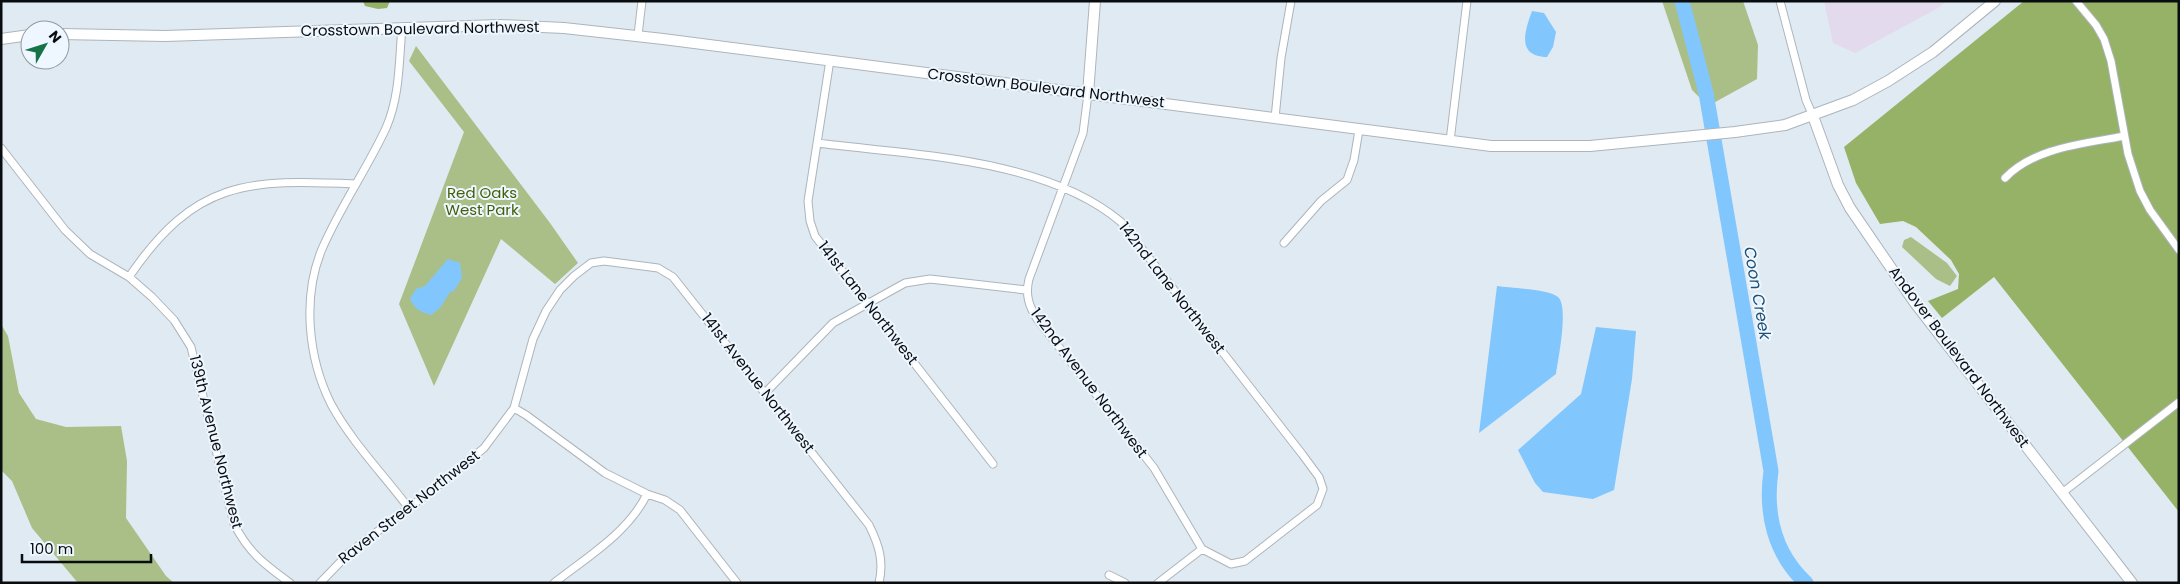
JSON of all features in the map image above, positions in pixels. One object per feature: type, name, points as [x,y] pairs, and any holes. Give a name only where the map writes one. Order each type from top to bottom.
[{"type":"street","points":[[638,36],[642,1]]},
{"type":"street","points":[[1088,94],[1095,1]]},
{"type":"street","points":[[1275,118],[1281,58],[1291,1]]},
{"type":"street","points":[[1450,141],[1467,1]]},
{"type":"street","points":[[1780,1],[1806,100],[1813,116]]},
{"type":"street","name":"Crosstown Boulevard Northwest","points":[[70,34],[164,36],[500,25],[638,36],[1500,147],[1556,147],[1735,132],[1785,125],[1813,116],[1853,100],[1908,70],[1995,1]]},
{"type":"street","points":[[2076,1],[2096,25],[2104,39],[2112,61],[2124,136],[2140,191],[2150,210],[2179,250]]},
{"type":"street","points":[[402,27],[395,99],[386,127],[322,250],[314,280],[310,319],[317,370],[332,404],[358,443],[408,507]]},
{"type":"street","points":[[1,39],[20,37]]},
{"type":"street","name":"141st Lane Northwest","points":[[830,60],[808,201],[810,220],[815,236],[993,464]]},
{"type":"street","name":"142nd Avenue Northwest","points":[[1088,94],[1083,133],[1026,290],[1034,314],[1154,468],[1202,549]]},
{"type":"street","name":"Andover Boulevard Northwest","points":[[1813,116],[1838,185],[1850,208],[1915,303],[2132,583]]},
{"type":"street","points":[[1284,243],[1321,201],[1347,180],[1354,160],[1359,130]]},
{"type":"street","points":[[2005,178],[2015,168],[2033,157],[2124,136]]},
{"type":"street","name":"142nd Lane Northwest","points":[[817,143],[998,166],[1096,203],[1122,222],[1302,454],[1319,477],[1323,489],[1317,505],[1245,561],[1231,564],[1202,549]]},
{"type":"street","name":"139th Avenue Northwest","points":[[1,148],[65,230],[90,254],[129,277],[174,320],[191,347],[234,524],[244,544],[259,560],[290,583]]},
{"type":"street","points":[[129,277],[147,251],[171,225],[195,207],[224,192],[256,184],[304,182],[356,184]]},
{"type":"street","name":"Raven Street Northwest","points":[[320,583],[350,552],[484,448],[514,408],[533,339],[546,311],[560,290],[578,272],[591,263],[604,262]]},
{"type":"street","name":"141st Avenue Northwest","points":[[604,262],[658,268],[673,277],[766,392],[868,525],[880,550],[882,563],[879,583]]},
{"type":"street","points":[[766,392],[833,323],[867,302],[905,283],[930,279],[1026,290]]},
{"type":"street","points":[[2062,492],[2179,402]]},
{"type":"street","points":[[514,408],[526,414],[606,473],[647,494],[665,500],[680,510],[737,583]]},
{"type":"street","points":[[554,583],[624,527],[636,514],[647,494]]},
{"type":"street","points":[[1158,583],[1202,549]]},
{"type":"street","points":[[1108,575],[1125,583]]},
{"type":"shaded area","points":[[1824,1],[1947,1],[1938,8],[1855,53],[1833,43]]},
{"type":"green space","points":[[363,1],[390,1],[387,8],[378,9],[365,6]]},
{"type":"green space","points":[[1662,1],[1743,1],[1758,45],[1757,79],[1708,106],[1692,90]]},
{"type":"green space","points":[[2024,1],[2179,1],[2179,512],[1994,277],[1942,318],[1928,301],[1958,289],[1959,274],[1951,260],[1916,227],[1903,221],[1880,224],[1856,183],[1844,147]]},
{"type":"green space","name":"Red Oaks West Park","points":[[416,46],[578,263],[555,284],[501,239],[434,386],[399,304],[464,132],[409,61]]},
{"type":"green space","points":[[1911,237],[1947,263],[1957,276],[1950,286],[1936,279],[1902,247],[1904,240]]},
{"type":"green space","points":[[1,324],[8,336],[19,393],[36,419],[66,427],[121,426],[127,461],[126,518],[166,576],[174,583],[78,583],[32,528],[12,481],[1,470]]},
{"type":"water","points":[[1532,11],[1544,13],[1556,32],[1553,47],[1547,57],[1537,56],[1531,52],[1525,42],[1525,35]]},
{"type":"water","points":[[448,259],[460,263],[462,278],[440,308],[431,315],[421,311],[416,308],[410,299],[416,289],[425,286]]},
{"type":"water","points":[[1497,286],[1553,294],[1561,302],[1563,322],[1556,374],[1479,433]]},
{"type":"water","points":[[1596,327],[1636,331],[1632,379],[1614,490],[1593,499],[1543,492],[1535,483],[1518,450],[1581,394]]},
{"type":"waterway","name":"Coon Creek","points":[[1682,1],[1706,93],[1771,471],[1769,502],[1774,532],[1786,559],[1806,583]]}]
